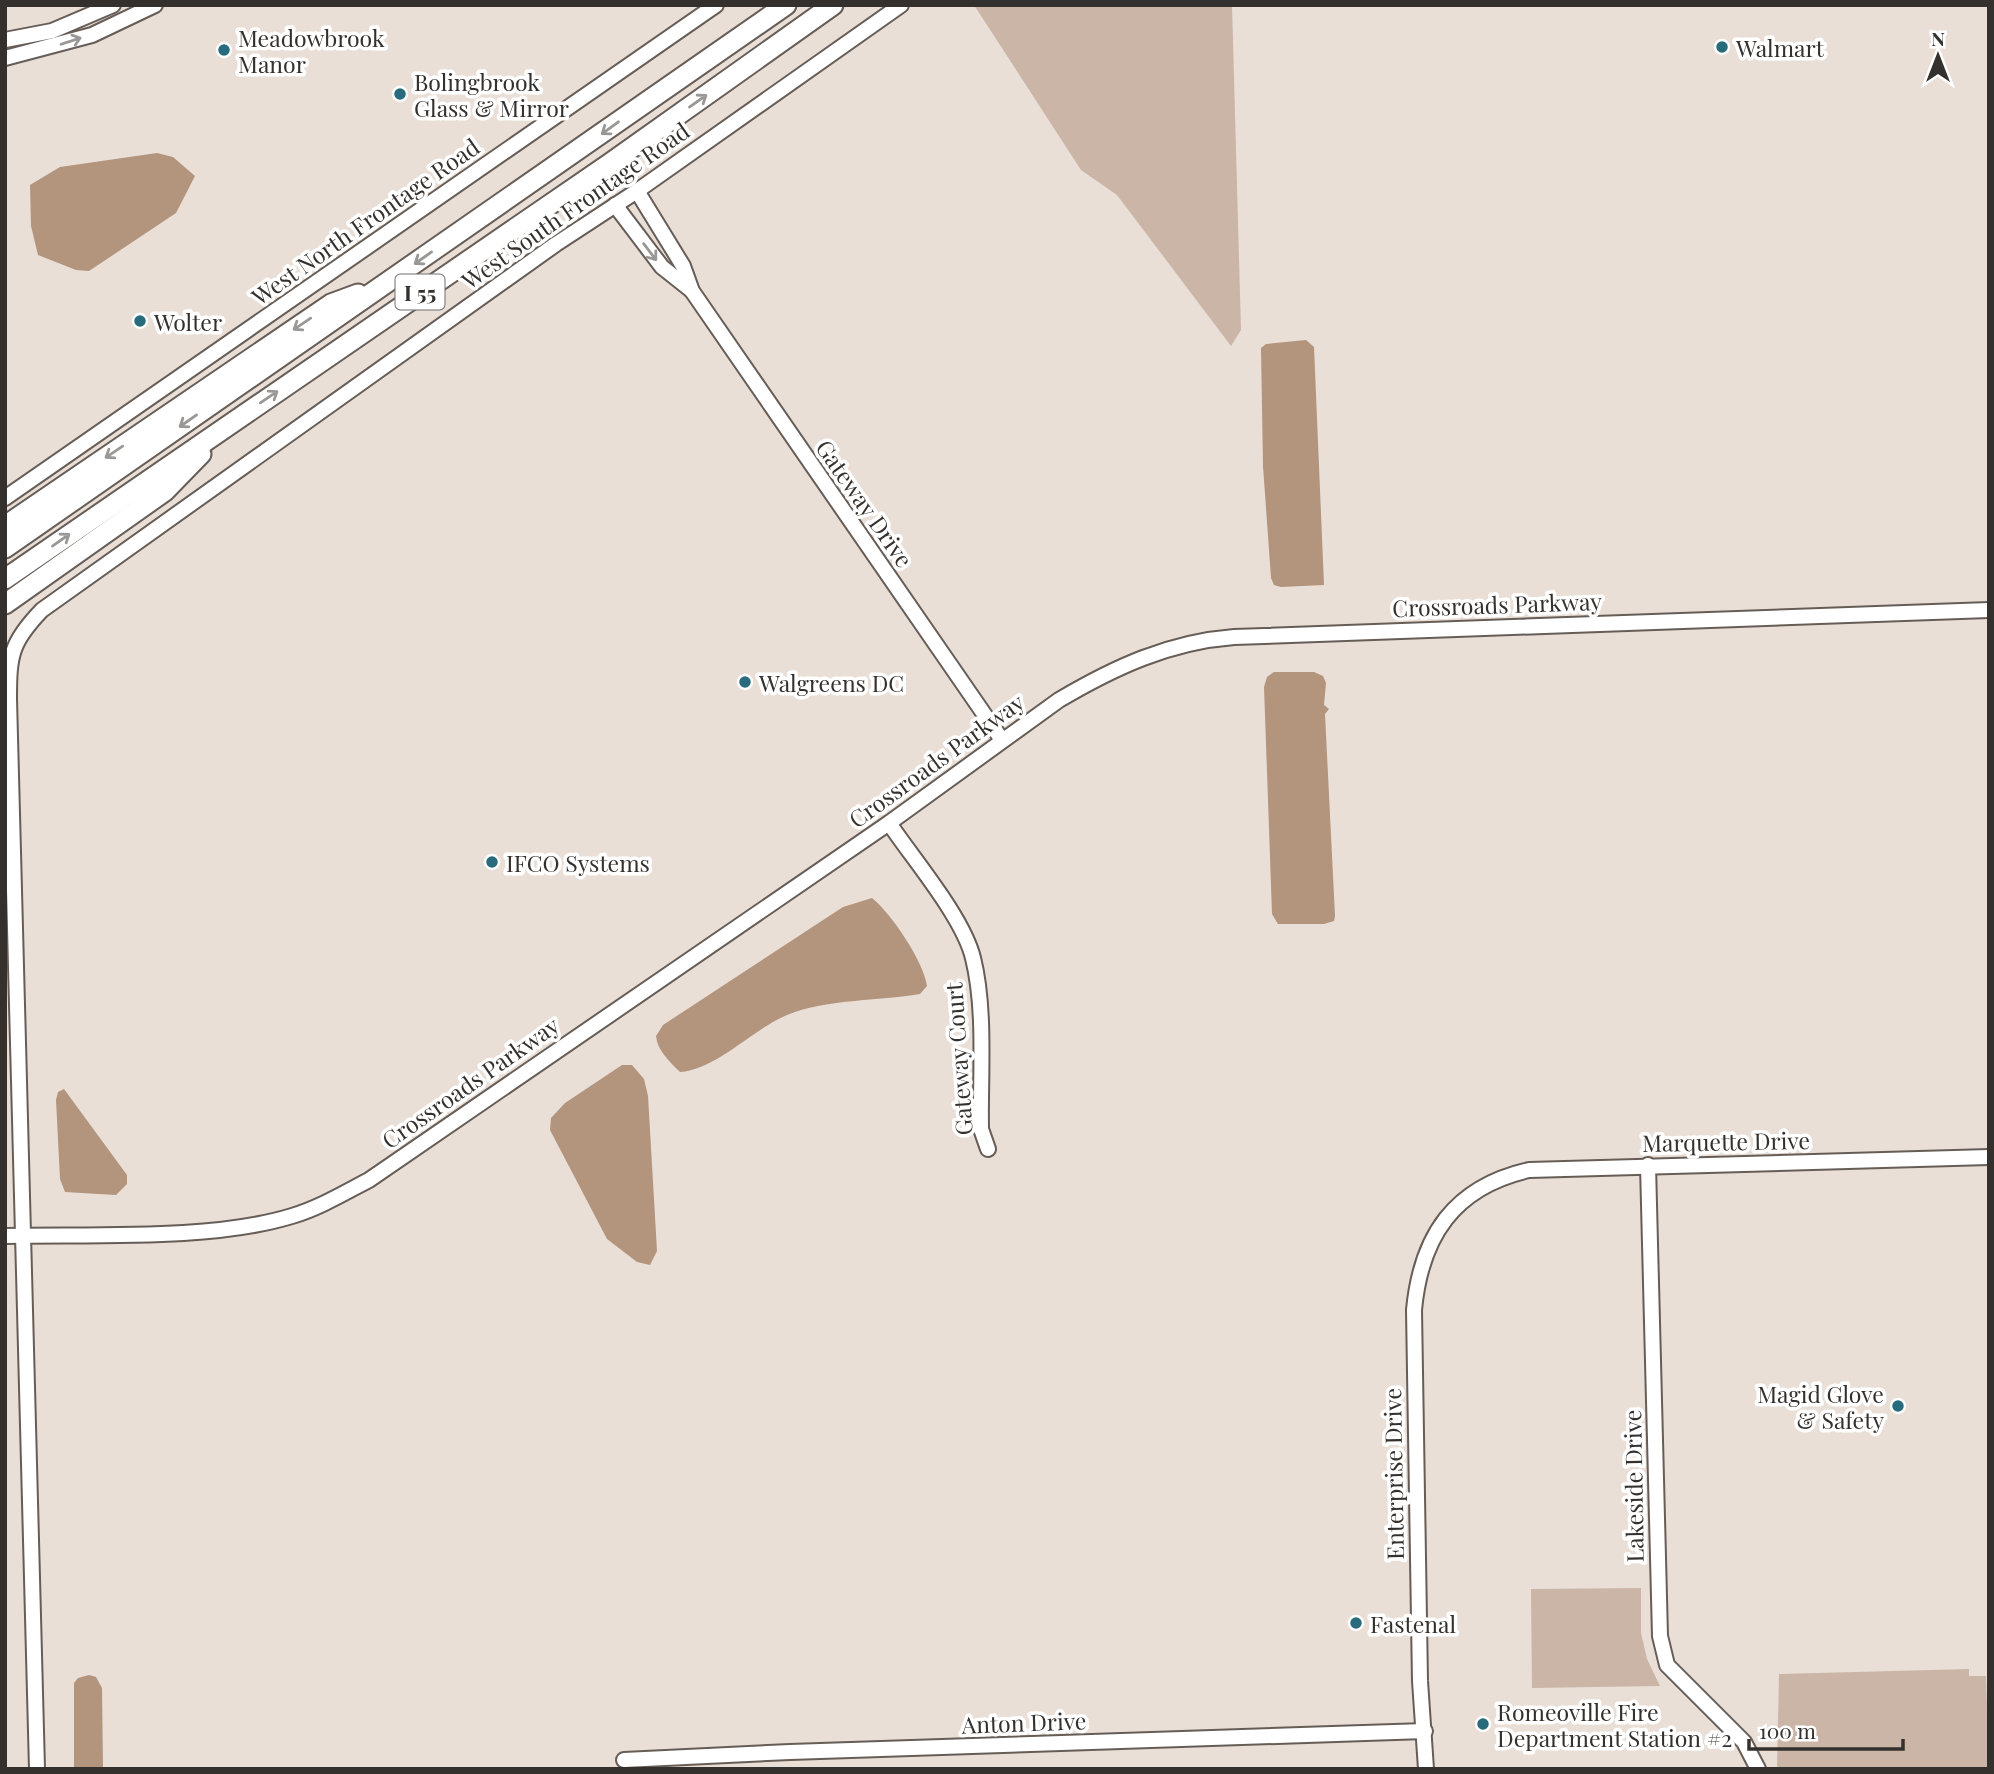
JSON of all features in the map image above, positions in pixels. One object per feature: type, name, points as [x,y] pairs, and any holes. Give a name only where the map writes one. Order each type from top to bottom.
[{"type":"highway","name":"I 55","points":[[5,548],[786,5]]},
{"type":"highway","name":"I 55","points":[[5,579],[609,164],[833,5]]},
{"type":"highway","points":[[5,526],[331,304],[385,284]]},
{"type":"highway","points":[[5,604],[165,491],[231,422]]},
{"type":"street","points":[[5,40],[52,31],[113,5]]},
{"type":"street","points":[[5,58],[92,35],[155,5]]},
{"type":"street","name":"West North Frontage Road","points":[[5,498],[716,5]]},
{"type":"street","name":"West South Frontage Road","points":[[23,1236],[9,699],[12,649],[21,632],[41,610],[901,5]]},
{"type":"street","name":"Gateway Drive","points":[[637,191],[683,266],[692,291],[1002,740]]},
{"type":"street","name":"Gateway Drive","points":[[615,205],[662,267],[692,291]]},
{"type":"street","name":"Crossroads Parkway","points":[[5,1236],[225,1229],[292,1216],[330,1201],[369,1180],[888,823],[1002,740],[1100,675],[1174,646],[1211,639],[1989,610]]},
{"type":"street","name":"Gateway Court","points":[[888,823],[957,922],[973,957],[978,995],[981,1129],[988,1149]]},
{"type":"street","name":"Marquette Drive","points":[[1469,1194],[1505,1175],[1529,1170],[1989,1157]]},
{"type":"street","name":"Lakeside Drive","points":[[1648,1165],[1660,1636],[1667,1665],[1744,1742],[1758,1769]]},
{"type":"street","name":"Enterprise Drive","points":[[1426,1769],[1420,1681],[1414,1310],[1416,1285],[1429,1245],[1444,1219],[1469,1194]]},
{"type":"street","points":[[23,1236],[37,1769]]},
{"type":"street","name":"Anton Drive","points":[[624,1760],[701,1755],[1425,1731]]},
{"type":"shaded area","points":[[974,5],[1232,5],[1241,330],[1231,346],[1117,195],[1081,170]]},
{"type":"shaded area","points":[[157,153],[173,157],[195,176],[176,213],[89,271],[76,270],[38,255],[31,226],[30,185],[60,167]]},
{"type":"shaded area","points":[[1306,340],[1314,347],[1324,585],[1281,587],[1274,585],[1271,578],[1263,466],[1261,348],[1266,344]]},
{"type":"shaded area","points":[[1274,672],[1314,672],[1323,676],[1326,683],[1324,705],[1329,709],[1325,714],[1335,916],[1334,921],[1324,924],[1278,924],[1272,914],[1264,687],[1267,677]]},
{"type":"shaded area","points":[[872,898],[897,926],[920,964],[927,986],[920,994],[835,1003],[787,1015],[721,1057],[694,1070],[680,1072],[665,1056],[656,1036],[663,1025],[843,907]]},
{"type":"shaded area","points":[[622,1065],[632,1065],[644,1079],[648,1096],[657,1251],[650,1265],[637,1262],[607,1239],[550,1130],[551,1118],[565,1103]]},
{"type":"shaded area","points":[[64,1089],[127,1175],[127,1184],[116,1195],[65,1192],[60,1179],[56,1100],[58,1092]]},
{"type":"shaded area","points":[[1641,1588],[1641,1633],[1647,1659],[1660,1686],[1532,1688],[1531,1589]]},
{"type":"shaded area","points":[[1969,1669],[1969,1676],[1986,1676],[1989,1769],[1777,1769],[1779,1674]]},
{"type":"shaded area","points":[[89,1675],[96,1677],[102,1688],[103,1769],[74,1769],[74,1683],[78,1678]]},
{"type":"place","name":"Walmart","points":[[1722,47]]},
{"type":"place","name":"Meadowbrook Manor","points":[[224,50]]},
{"type":"place","name":"Bolingbrook Glass & Mirror","points":[[400,94]]},
{"type":"place","name":"Wolter","points":[[140,321]]},
{"type":"place","name":"Walgreens DC","points":[[745,682]]},
{"type":"place","name":"IFCO Systems","points":[[492,862]]},
{"type":"place","name":"Magid Glove & Safety","points":[[1898,1406]]},
{"type":"place","name":"Fastenal","points":[[1356,1623]]},
{"type":"place","name":"Romeoville Fire Department Station #2","points":[[1483,1724]]}]
